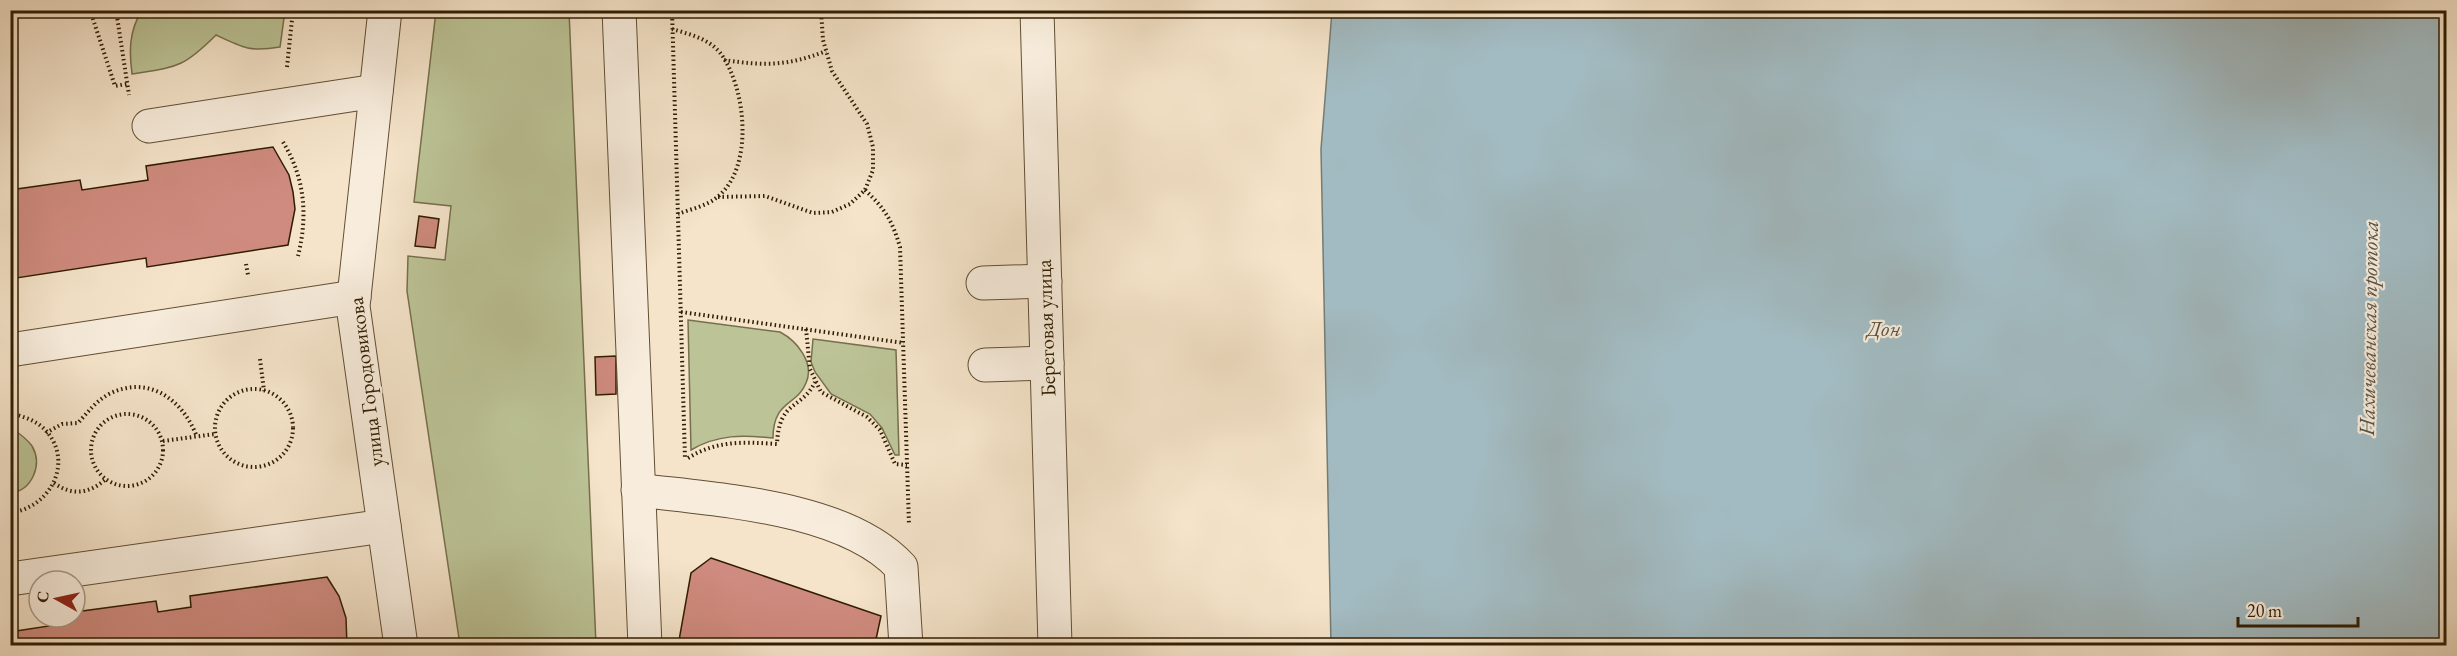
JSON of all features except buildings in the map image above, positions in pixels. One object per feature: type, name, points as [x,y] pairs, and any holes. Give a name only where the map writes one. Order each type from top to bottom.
[{"type":"street","name":"улица Городовикова","points":[[385,10],[354,297],[354,315],[401,645]]},
{"type":"street","points":[[619,10],[645,645]]},
{"type":"street","name":"Береговая улица","points":[[1037,10],[1056,645]]},
{"type":"street","points":[[149,126],[376,91]]},
{"type":"street","points":[[983,275],[1045,272]]},
{"type":"street","points":[[10,350],[354,297]]},
{"type":"street","points":[[985,357],[1047,355]]},
{"type":"street","points":[[638,490],[781,508],[862,536],[893,558],[900,567],[906,645]]},
{"type":"street","points":[[10,579],[384,526]]},
{"type":"path","points":[[90,10],[115,86],[127,84]]},
{"type":"path","points":[[116,10],[134,128],[149,126]]},
{"type":"path","points":[[672,10],[686,496]]},
{"type":"path","points":[[718,197],[765,196],[813,213],[832,212],[850,204],[865,190],[873,170],[873,147],[867,124],[832,71],[823,40],[821,10]]},
{"type":"path","points":[[672,29],[697,36],[719,52],[730,68],[739,96],[742,124],[741,152],[733,178],[718,197],[707,204],[678,214]]},
{"type":"path","points":[[724,60],[778,65],[803,60],[826,51]]},
{"type":"path","points":[[865,190],[881,205],[893,221],[900,247],[909,552],[900,567]]},
{"type":"path","points":[[681,312],[904,343]]},
{"type":"path","points":[[807,329],[807,352],[815,382],[821,392],[867,417],[880,430],[895,465],[907,465]]},
{"type":"path","points":[[260,358],[264,391]]},
{"type":"path","points":[[685,460],[704,449],[722,443],[777,444],[777,430],[783,415],[812,389],[815,382]]},
{"type":"path","points":[[46,433],[62,424],[78,423],[95,404],[110,394],[127,388],[145,388],[163,394],[178,404],[190,419],[197,436]]},
{"type":"path","points":[[248,389],[264,391],[277,397],[288,408],[292,423],[292,438],[285,452],[273,462],[259,467],[244,466],[230,460],[220,448],[215,434],[216,418],[223,405],[234,395],[248,389]]},
{"type":"path","points":[[10,413],[26,417],[41,426],[52,439],[58,469],[47,495],[36,505],[24,511],[10,513]]},
{"type":"path","points":[[122,414],[136,414],[149,421],[159,431],[162,441],[163,459],[156,472],[146,482],[132,486],[118,486],[106,479],[96,468],[92,455],[92,441],[98,428],[109,418],[122,414]]},
{"type":"path","points":[[162,441],[215,434]]},
{"type":"path","points":[[54,483],[70,492],[80,492],[89,491],[106,479]]},
{"type":"green space","points":[[142,10],[273,11],[284,18],[280,47],[247,48],[216,35],[187,60],[159,70],[132,74],[131,41]]},
{"type":"green space","points":[[436,11],[569,11],[596,645],[460,645],[407,291],[408,256],[445,260],[451,206],[414,202]]},
{"type":"green space","points":[[688,320],[780,332],[803,353],[808,368],[806,383],[797,396],[781,410],[774,426],[773,438],[751,436],[721,438],[691,450]]},
{"type":"green space","points":[[813,339],[896,350],[899,455],[895,455],[882,428],[870,414],[831,394],[815,372],[811,362]]},
{"type":"green space","points":[[14,430],[32,446],[36,468],[30,482],[25,487],[11,493],[11,431]]},
{"type":"water","name":"Дон","points":[[1332,11],[2446,11],[2446,645],[1331,645],[1321,149]]},
{"type":"water label","name":"Нахичеванская протока","points":[[2368,328]]}]
